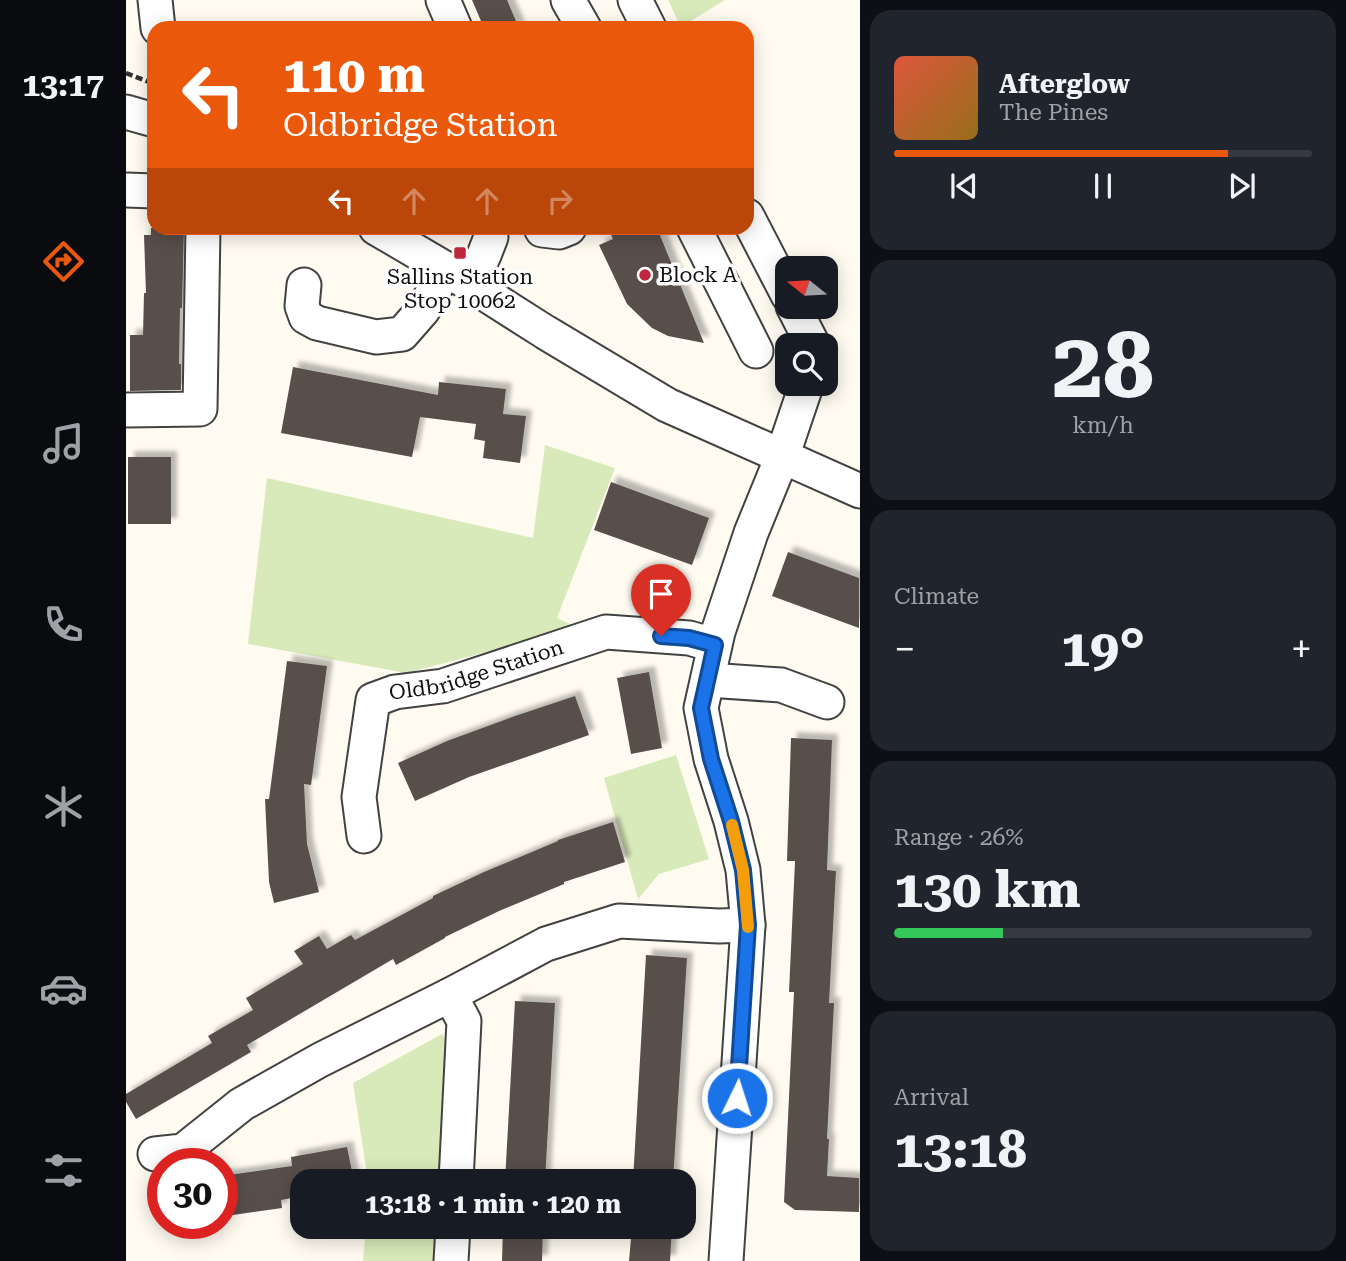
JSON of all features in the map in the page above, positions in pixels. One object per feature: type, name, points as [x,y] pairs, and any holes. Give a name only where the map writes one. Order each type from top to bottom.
[{"type":"street","points":[[155,0],[157,21]]},
{"type":"street","points":[[443,0],[452,21]]},
{"type":"street","points":[[568,0],[580,21]]},
{"type":"street","points":[[635,0],[646,21]]},
{"type":"street","points":[[126,112],[147,118]]},
{"type":"street","points":[[126,190],[147,191]]},
{"type":"street","points":[[754,229],[775,270]]},
{"type":"street","points":[[126,410],[200,410],[202,235]]},
{"type":"street","points":[[388,235],[667,405],[859,491]]},
{"type":"street","points":[[698,235],[756,351]]},
{"type":"street","points":[[304,285],[302,306],[306,317],[317,323],[376,337],[402,334],[423,310],[484,255],[491,237]]},
{"type":"street","points":[[726,1261],[748,925],[743,870],[711,759],[701,708],[715,645],[751,533],[782,457],[803,396]]},
{"type":"street","name":"Oldbridge Station","points":[[364,836],[359,797],[373,700],[395,692],[443,686],[606,632],[689,638],[715,645]]},
{"type":"street","points":[[708,680],[782,685],[827,702]]},
{"type":"street","points":[[187,1148],[242,1104],[320,1060],[546,944],[620,921],[748,925]]},
{"type":"street","points":[[450,995],[464,1021],[457,1169]]},
{"type":"street","points":[[451,1261],[452,1239]]},
{"type":"path","points":[[126,72],[147,81]]},
{"type":"green space","points":[[668,0],[725,0],[691,21],[678,21]]},
{"type":"green space","points":[[545,445],[615,468],[557,618],[579,628],[406,673],[248,644],[267,478],[533,538]]},
{"type":"green space","points":[[676,755],[709,859],[659,874],[638,899],[604,778]]},
{"type":"green space","points":[[442,1034],[448,1042],[443,1169],[366,1169],[353,1083]]},
{"type":"green space","points":[[365,1239],[439,1239],[438,1261],[363,1261]]},
{"type":"building","points":[[472,0],[507,0],[516,21],[481,21]]},
{"type":"building","points":[[144,235],[184,235],[180,308],[181,390],[130,391],[130,335],[143,335],[146,293]]},
{"type":"building","name":"Block A","points":[[611,235],[660,235],[704,343],[668,336],[652,328],[627,304],[599,245],[613,239]]},
{"type":"building","points":[[293,367],[438,395],[439,382],[506,389],[503,414],[526,416],[520,463],[483,458],[485,441],[474,439],[476,424],[420,417],[412,457],[281,433]]},
{"type":"building","points":[[128,457],[171,457],[171,524],[128,524]]},
{"type":"building","points":[[611,482],[709,518],[692,565],[594,530]]},
{"type":"building","points":[[788,552],[859,578],[859,628],[772,596]]},
{"type":"building","points":[[287,661],[327,666],[311,785],[304,784],[307,844],[319,892],[274,903],[269,882],[265,799],[269,799]]},
{"type":"building","points":[[649,672],[662,748],[631,754],[617,678]]},
{"type":"building","points":[[575,696],[589,735],[469,777],[415,801],[398,763],[447,741]]},
{"type":"building","points":[[791,738],[832,740],[827,870],[836,871],[829,1003],[834,1003],[827,1176],[859,1178],[859,1212],[795,1210],[784,1202],[794,992],[789,992],[795,861],[787,861]]},
{"type":"building","points":[[613,822],[625,862],[564,882],[499,911],[396,965],[393,959],[247,1045],[251,1052],[136,1119],[126,1102],[126,1094],[212,1043],[208,1036],[253,1010],[246,998],[303,964],[294,951],[319,936],[327,949],[351,935],[355,940],[433,896],[484,872],[558,840]]},
{"type":"building","points":[[646,955],[687,958],[674,1169],[634,1169]]},
{"type":"building","points":[[515,1001],[555,1003],[546,1169],[506,1169]]},
{"type":"building","points":[[347,1147],[352,1169],[290,1169],[290,1198],[281,1200],[282,1208],[238,1214],[238,1174],[292,1166],[291,1157]]},
{"type":"building","points":[[503,1239],[543,1239],[542,1261],[502,1261]]},
{"type":"building","points":[[631,1239],[671,1239],[670,1261],[629,1261]]},
{"type":"slow traffic","points":[[732,825],[743,870],[748,927]]},
{"type":"place","name":"Sallins Station Stop 10062","points":[[460,253]]},
{"type":"place","name":"Block A","points":[[645,275]]},
{"type":"route","points":[[661,636],[689,638],[715,645],[701,708],[711,759],[743,870],[748,925],[737,1098]]}]
